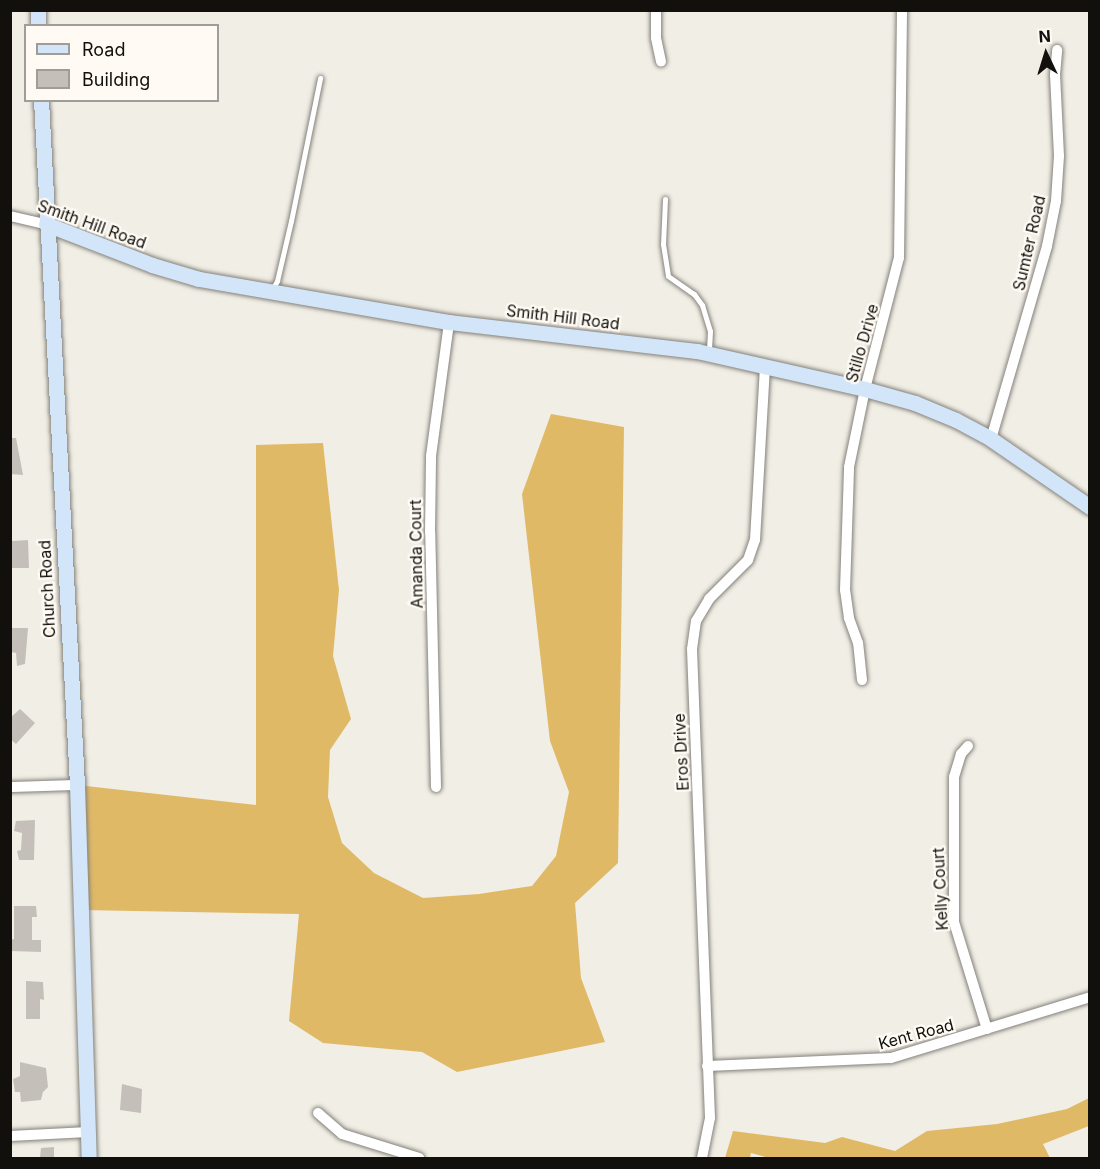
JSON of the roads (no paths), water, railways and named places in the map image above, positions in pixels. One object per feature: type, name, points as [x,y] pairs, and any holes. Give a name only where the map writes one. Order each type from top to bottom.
[{"type":"street","points":[[656,10],[656,38],[661,61]]},
{"type":"street","name":"Stillo Drive","points":[[862,680],[858,644],[849,618],[845,590],[849,467],[865,389],[899,258],[902,10]]},
{"type":"street","name":"Sumter Road","points":[[991,439],[1047,246],[1056,201],[1059,156],[1055,75],[1057,50]]},
{"type":"street","name":"Church Road","points":[[41,102],[77,785],[89,1158]]},
{"type":"street","name":"Smith Hill Road","points":[[10,216],[46,224],[152,265],[200,279],[449,322],[709,353],[865,389],[915,403],[956,420],[991,439],[1089,507]]},
{"type":"street","name":"Amanda Court","points":[[436,787],[430,532],[431,456],[449,322]]},
{"type":"street","name":"Eros Drive","points":[[702,1158],[710,1118],[692,650],[696,621],[709,599],[748,560],[754,540],[765,365]]},
{"type":"street","name":"Kelly Court","points":[[968,746],[961,754],[954,777],[954,922],[987,1029]]},
{"type":"street","points":[[10,787],[77,785]]},
{"type":"street","name":"Kent Road","points":[[707,1066],[891,1058],[1089,998]]},
{"type":"street","points":[[318,1113],[342,1134],[419,1158]]},
{"type":"street","points":[[10,1136],[88,1131]]},
{"type":"lane","points":[[270,292],[277,281],[320,78]]},
{"type":"lane","points":[[665,199],[663,244],[668,276],[694,294],[702,305],[710,331],[709,353]]}]
